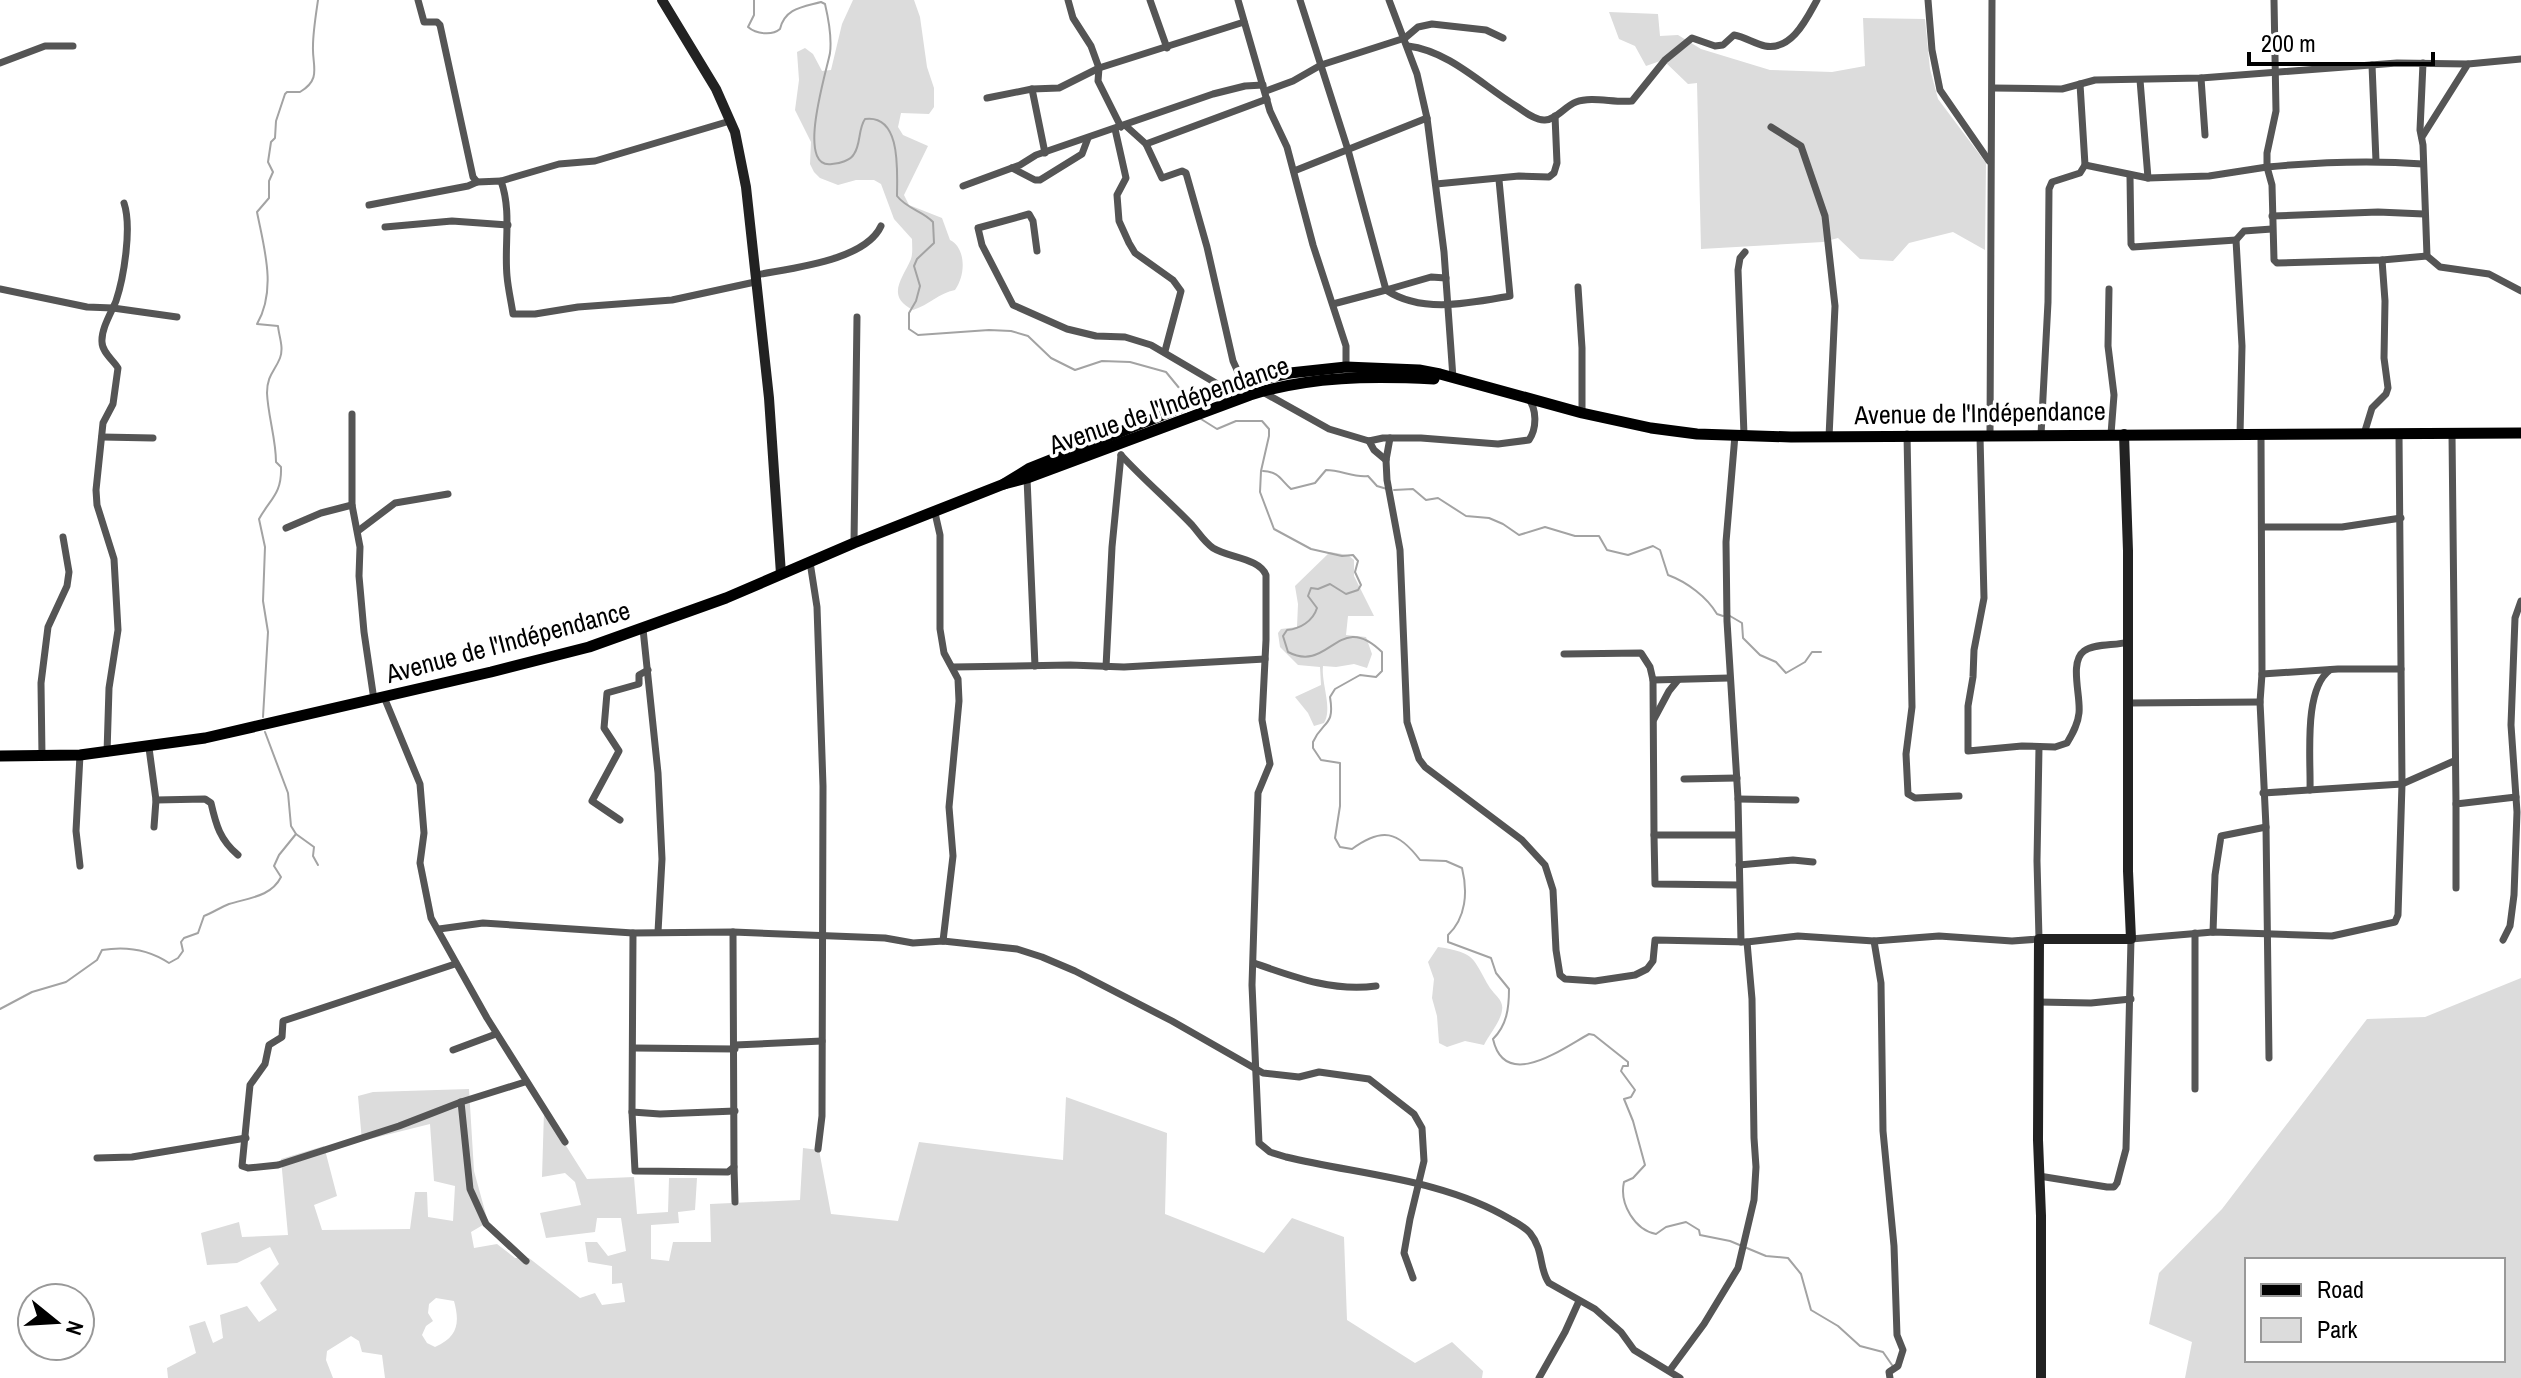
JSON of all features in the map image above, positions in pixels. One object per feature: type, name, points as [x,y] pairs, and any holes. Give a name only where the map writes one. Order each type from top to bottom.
[{"type":"main road","name":"Avenue de l'Indépendance","points":[[1004,484],[1030,468],[1243,383],[1290,373],[1346,367],[1419,370],[1651,428],[1740,435],[2521,433]]},
{"type":"main road","name":"Avenue de l'Indépendance","points":[[0,756],[107,753],[205,738],[589,647],[643,629],[1004,484],[1119,450],[1261,391],[1337,378],[1450,378]]},
{"type":"street","points":[[418,0],[424,22],[440,25],[473,177],[477,182]]},
{"type":"street","points":[[662,0],[716,89],[735,132],[746,187],[769,398],[781,574]]},
{"type":"street","points":[[1068,0],[1073,18],[1091,46],[1099,68],[1098,81],[1121,127],[1126,178],[1117,195],[1119,221],[1135,253],[1166,275],[1181,291],[1165,351]]},
{"type":"street","points":[[1150,0],[1167,48]]},
{"type":"street","points":[[1238,0],[1294,171],[1313,245],[1346,346],[1346,367]]},
{"type":"street","points":[[1300,0],[1348,150],[1386,290]]},
{"type":"street","points":[[1389,0],[1407,42],[1427,118],[1446,278],[1450,378]]},
{"type":"street","points":[[1146,144],[1293,81],[1321,65],[1407,42],[1436,53],[1543,121],[1581,100],[1632,101],[1665,60],[1692,38],[1715,46],[1723,45],[1734,35],[1765,46],[1779,45],[1792,37],[1817,0]]},
{"type":"street","points":[[1928,0],[1932,50],[1940,90],[1989,161]]},
{"type":"street","points":[[1992,0],[1993,88],[1989,161],[1992,312],[1985,436],[1984,598],[1968,706],[1968,751],[2055,747],[2067,743],[2076,728],[2080,688],[2077,666],[2081,653],[2088,648],[2128,642]]},
{"type":"street","points":[[2274,0],[2276,111],[2267,153],[2272,185],[2274,260],[2277,263],[2427,256],[2440,267],[2489,274],[2521,291]]},
{"type":"street","points":[[987,98],[1032,89],[1059,88],[1099,68],[1244,22]]},
{"type":"street","points":[[1407,42],[1418,27],[1432,24],[1486,30],[1503,38]]},
{"type":"street","points":[[0,63],[45,46],[73,46]]},
{"type":"street","points":[[1993,88],[2062,89],[2095,80],[2201,78],[2372,65],[2468,64],[2521,59]]},
{"type":"street","points":[[2423,63],[2420,130],[2427,256]]},
{"type":"street","points":[[2422,137],[2468,64]]},
{"type":"street","points":[[2372,65],[2376,161]]},
{"type":"street","points":[[2201,78],[2205,135]]},
{"type":"street","points":[[2140,80],[2148,178]]},
{"type":"street","points":[[2041,435],[2048,302],[2049,189],[2052,182],[2080,173],[2085,165],[2080,84]]},
{"type":"street","points":[[963,186],[1045,153],[1213,94],[1245,86],[1266,92]]},
{"type":"street","points":[[1032,89],[1045,153]]},
{"type":"street","points":[[1436,184],[1519,176],[1549,177],[1557,163],[1555,116]]},
{"type":"street","points":[[1294,171],[1427,118]]},
{"type":"street","points":[[369,205],[477,182],[501,181],[559,164],[595,161],[730,121]]},
{"type":"street","points":[[1121,127],[1146,144],[1162,178],[1182,171],[1186,173],[1207,247],[1233,361],[1243,383]]},
{"type":"street","points":[[1771,127],[1801,146],[1825,216],[1835,306],[1829,437]]},
{"type":"street","points":[[1011,168],[1040,180],[1082,154],[1088,138]]},
{"type":"street","points":[[2085,165],[2148,178],[2209,176],[2325,162],[2423,164]]},
{"type":"street","points":[[2130,176],[2133,247],[2236,240],[2244,231],[2272,229]]},
{"type":"street","points":[[1386,290],[1412,302],[1447,305],[1510,296],[1499,180]]},
{"type":"street","points":[[501,181],[508,225],[507,274],[513,314],[672,300],[851,254],[874,237],[881,226]]},
{"type":"street","points":[[107,753],[109,688],[118,630],[114,559],[97,505],[96,490],[103,423],[113,404],[118,368],[104,350],[101,340],[117,299],[128,239],[124,203]]},
{"type":"street","points":[[2272,216],[2378,212],[2424,214]]},
{"type":"street","points":[[1037,251],[1033,221],[1029,214],[978,228],[982,245],[1011,303],[1067,329],[1096,336],[1125,337],[1165,351],[1226,389]]},
{"type":"street","points":[[385,227],[452,221],[508,225]]},
{"type":"street","points":[[2236,240],[2242,346],[2240,435]]},
{"type":"street","points":[[1670,1370],[1704,1324],[1738,1268],[1754,1200],[1752,999],[1739,885],[1726,542],[1740,435],[1738,270],[1740,258],[1745,252]]},
{"type":"street","points":[[2364,434],[2372,408],[2388,388],[2382,260]]},
{"type":"street","points":[[1333,304],[1431,277],[1446,278]]},
{"type":"street","points":[[1578,287],[1583,362],[1582,413]]},
{"type":"street","points":[[0,289],[87,307],[177,317]]},
{"type":"street","points":[[2039,1176],[2114,1187],[2126,1149],[2131,999],[2128,642],[2118,434],[2108,346],[2109,289]]},
{"type":"street","points":[[854,543],[857,317]]},
{"type":"street","points":[[1261,391],[1329,429],[1369,441],[1390,438],[1498,444],[1529,440],[1534,427],[1534,407],[1528,398]]},
{"type":"street","points":[[352,414],[352,505],[358,531],[364,632],[379,698],[420,784],[424,833],[420,863],[431,918],[496,1034],[565,1142]]},
{"type":"street","points":[[1907,434],[1912,679],[1906,754],[1908,794],[1915,798],[1959,796]]},
{"type":"street","points":[[1390,438],[1386,460],[1387,480],[1400,550],[1406,710],[1411,738],[1425,767],[1522,840],[1545,865],[1553,890],[1560,975],[1573,982],[1635,975],[1647,969],[1653,961],[1655,940],[1744,942],[1798,936],[1874,941],[1939,936],[2012,941],[2131,939],[2213,932],[2332,936],[2395,922],[2400,908],[2402,784],[2399,434]]},
{"type":"street","points":[[2452,434],[2456,888]]},
{"type":"street","points":[[2261,435],[2260,702],[2266,827],[2269,1058]]},
{"type":"street","points":[[102,437],[153,438]]},
{"type":"street","points":[[1369,441],[1386,460]]},
{"type":"street","points":[[1119,450],[1213,548],[1263,567],[1266,575],[1262,720],[1270,764],[1258,793],[1254,963],[1254,1066],[1258,1131],[1262,1147],[1308,1163],[1468,1198],[1528,1230],[1541,1251],[1545,1278],[1549,1283],[1595,1309],[1634,1350],[1680,1378]]},
{"type":"street","points":[[1106,667],[1119,450]]},
{"type":"street","points":[[1027,478],[1035,666]]},
{"type":"street","points":[[358,531],[395,503],[448,494]]},
{"type":"street","points":[[286,528],[321,513],[352,505]]},
{"type":"street","points":[[935,513],[940,535],[940,629],[944,653],[958,679],[959,701],[949,807],[953,856],[943,941]]},
{"type":"street","points":[[2262,527],[2342,527],[2401,518]]},
{"type":"street","points":[[42,756],[41,683],[48,627],[67,586],[69,572],[63,537]]},
{"type":"street","points":[[810,562],[817,607],[820,682],[824,937],[822,1116],[818,1149]]},
{"type":"street","points":[[2503,940],[2513,913],[2516,797],[2512,733],[2515,618],[2521,601]]},
{"type":"street","points":[[643,629],[658,773],[662,859],[658,932]]},
{"type":"street","points":[[1564,654],[1641,653],[1650,667],[1653,680],[1655,884],[1739,885]]},
{"type":"street","points":[[953,667],[1106,667],[1265,659]]},
{"type":"street","points":[[2262,674],[2331,669],[2401,669]]},
{"type":"street","points":[[2310,790],[2311,710],[2319,680],[2331,669]]},
{"type":"street","points":[[620,820],[592,801],[619,751],[604,728],[607,693],[639,684],[639,675],[648,670]]},
{"type":"street","points":[[1653,680],[1729,678]]},
{"type":"street","points":[[1652,725],[1678,680]]},
{"type":"street","points":[[2129,703],[2260,702]]},
{"type":"street","points":[[2512,733],[2521,733]]},
{"type":"street","points":[[2039,747],[2041,1378]]},
{"type":"street","points":[[149,748],[156,800],[154,827]]},
{"type":"street","points":[[80,755],[76,831],[80,866]]},
{"type":"street","points":[[2263,793],[2402,784],[2454,761]]},
{"type":"street","points":[[1684,779],[1737,778]]},
{"type":"street","points":[[156,800],[198,797],[211,803],[217,830],[226,845],[238,855]]},
{"type":"street","points":[[2456,804],[2516,797]]},
{"type":"street","points":[[1738,799],[1796,800]]},
{"type":"street","points":[[2213,932],[2214,884],[2221,836],[2266,827]]},
{"type":"street","points":[[1654,835],[1737,835]]},
{"type":"street","points":[[1739,865],[1793,860],[1813,862]]},
{"type":"street","points":[[439,929],[483,923],[633,933],[733,932],[885,938],[913,943],[943,941],[1017,949],[1042,957],[1172,1021],[1263,1073],[1299,1077],[1319,1072],[1369,1079],[1414,1114],[1422,1128],[1424,1161],[1404,1253],[1413,1278]]},
{"type":"street","points":[[733,932],[735,1202]]},
{"type":"street","points":[[633,933],[632,1112],[635,1171],[728,1172],[734,1167]]},
{"type":"street","points":[[2195,933],[2195,1089]]},
{"type":"street","points":[[1874,941],[1881,983],[1883,1131],[1895,1257],[1897,1335],[1903,1350],[1892,1373]]},
{"type":"street","points":[[1254,963],[1336,987],[1355,989],[1376,986]]},
{"type":"street","points":[[455,964],[283,1021],[282,1037],[269,1045],[265,1064],[250,1085],[242,1166],[278,1165],[525,1082]]},
{"type":"street","points":[[2038,1002],[2091,1003],[2131,999]]},
{"type":"street","points":[[453,1050],[496,1034]]},
{"type":"street","points":[[634,1048],[735,1047],[822,1041]]},
{"type":"street","points":[[461,1102],[470,1189],[486,1224],[526,1261]]},
{"type":"street","points":[[632,1112],[735,1111]]},
{"type":"street","points":[[97,1158],[132,1157],[246,1138]]},
{"type":"street","points":[[1539,1378],[1579,1301]]},
{"type":"green space","points":[[853,0],[914,0],[934,88],[934,107],[929,114],[901,113],[898,127],[903,135],[928,146],[904,195],[909,205],[942,218],[963,262],[955,290],[913,310],[905,305],[898,293],[898,286],[912,257],[912,239],[894,219],[881,184],[874,180],[856,180],[838,185],[820,178],[810,164],[811,142],[795,110],[799,80],[797,52],[805,48],[813,54],[822,71],[831,70],[842,24]]},
{"type":"green space","points":[[1609,12],[1658,14],[1660,36],[1678,35],[1701,49],[1770,70],[1832,72],[1865,66],[1863,18],[1925,19],[1930,69],[1938,99],[1986,163],[1985,250],[1953,232],[1909,243],[1893,261],[1860,259],[1838,238],[1823,242],[1701,249],[1697,83],[1688,84],[1663,60],[1646,66],[1635,46],[1619,39]]},
{"type":"green space","points":[[1330,552],[1348,555],[1354,560],[1354,576],[1374,616],[1348,616],[1346,635],[1366,637],[1372,654],[1367,668],[1354,664],[1323,666],[1326,717],[1324,723],[1314,726],[1295,697],[1321,685],[1320,667],[1298,665],[1280,647],[1278,633],[1281,629],[1297,627],[1295,586]]},
{"type":"green space","points":[[1438,947],[1472,958],[1500,1001],[1501,1014],[1484,1045],[1465,1041],[1447,1047],[1439,1043],[1432,998],[1434,979],[1428,962]]},
{"type":"green space","points":[[2521,978],[2521,1378],[2185,1378],[2192,1342],[2149,1324],[2159,1273],[2222,1209],[2367,1019],[2425,1017]]},
{"type":"green space","points":[[469,1089],[474,1171],[488,1222],[471,1232],[474,1248],[497,1244],[515,1258],[529,1258],[580,1298],[595,1293],[602,1305],[625,1302],[622,1283],[612,1284],[612,1266],[588,1262],[585,1242],[597,1242],[608,1256],[626,1251],[621,1218],[597,1218],[595,1232],[546,1238],[540,1213],[581,1205],[575,1182],[565,1173],[542,1177],[544,1111],[587,1179],[634,1177],[637,1214],[668,1212],[669,1178],[697,1178],[695,1210],[678,1212],[679,1223],[651,1225],[651,1259],[669,1261],[673,1242],[711,1242],[710,1204],[800,1200],[803,1148],[819,1150],[831,1214],[898,1221],[919,1142],[1063,1160],[1066,1097],[1167,1133],[1165,1214],[1264,1253],[1292,1218],[1344,1237],[1347,1320],[1415,1363],[1452,1342],[1483,1371],[1482,1378],[385,1378],[382,1355],[362,1352],[359,1341],[351,1336],[327,1351],[326,1360],[333,1378],[168,1378],[167,1368],[196,1353],[189,1326],[205,1321],[213,1343],[223,1338],[220,1315],[247,1306],[259,1322],[277,1310],[260,1283],[279,1264],[270,1247],[237,1263],[207,1265],[201,1233],[239,1222],[242,1237],[288,1235],[281,1159],[324,1146],[337,1196],[314,1205],[322,1230],[410,1229],[415,1192],[427,1192],[428,1217],[453,1221],[455,1186],[434,1181],[430,1124],[362,1141],[358,1096],[373,1092]],"holes":[[[436,1298],[454,1301],[457,1323],[453,1334],[435,1347],[427,1343],[422,1335],[426,1326],[433,1321],[428,1313],[429,1304]]]},
{"type":"waterway","points":[[263,717],[268,632],[263,601],[265,547],[259,519],[277,490],[281,476],[281,467],[276,462],[267,393],[268,382],[282,350],[278,326],[257,324],[263,311],[268,283],[257,212],[269,198],[269,181],[273,172],[268,162],[271,142],[275,138],[276,121],[285,94],[300,92],[314,77],[313,41],[318,0]]},
{"type":"waterway","points":[[754,0],[754,15],[748,27],[764,33],[780,29],[786,17],[796,10],[821,2],[825,4],[831,47],[816,117],[816,152],[821,162],[835,164],[848,160],[856,150],[865,119],[877,120],[886,126],[895,147],[897,196],[933,222],[934,243],[914,266],[920,286],[909,313],[909,329],[918,335],[1011,331],[1028,336],[1051,358],[1075,370],[1102,361],[1130,362],[1166,372],[1189,400]]},
{"type":"waterway","points":[[1201,419],[1217,429],[1236,421],[1262,421],[1269,429],[1269,436],[1260,492],[1274,529],[1311,549],[1342,556],[1353,555],[1358,561],[1355,572],[1361,585],[1358,590],[1346,594],[1330,584],[1318,589],[1311,588],[1308,596],[1317,608],[1315,613],[1305,624],[1287,630],[1283,636],[1288,652],[1302,657],[1355,637],[1382,652],[1382,671],[1376,677],[1360,675],[1335,689],[1330,697],[1329,719],[1313,742],[1313,748],[1321,760],[1340,763],[1340,806],[1335,838],[1340,847],[1352,849],[1372,837],[1389,835],[1404,843],[1420,860],[1446,861],[1462,868],[1464,904],[1459,921],[1448,935],[1448,942],[1491,958],[1496,973],[1509,989],[1506,1016],[1493,1039],[1500,1055],[1509,1063],[1536,1062],[1589,1034],[1628,1062],[1628,1066],[1623,1066],[1621,1071],[1635,1090],[1631,1097],[1624,1099],[1645,1165],[1633,1178],[1624,1182],[1626,1207],[1635,1222],[1656,1234],[1666,1227],[1686,1222],[1699,1230],[1700,1235],[1730,1241],[1766,1256],[1788,1258],[1801,1274],[1811,1310],[1838,1326],[1860,1346],[1883,1352],[1892,1365]]},
{"type":"waterway","points":[[1263,471],[1276,474],[1291,489],[1315,483],[1326,470],[1368,476],[1377,486],[1387,489]]},
{"type":"waterway","points":[[1394,490],[1413,489],[1426,500],[1438,498],[1466,516],[1489,518],[1519,535],[1545,527],[1575,536],[1599,536],[1607,550],[1628,555],[1653,546],[1660,550],[1668,575],[1696,591],[1717,614],[1723,616]]},
{"type":"waterway","points":[[1730,616],[1742,623],[1743,638],[1760,655],[1776,662],[1786,673],[1805,662],[1812,652],[1821,652]]},
{"type":"waterway","points":[[265,732],[288,793],[291,826],[296,834],[314,847],[313,856],[318,865]]},
{"type":"waterway","points":[[0,1009],[32,992],[66,982],[97,960],[102,950],[137,950],[169,963],[178,958],[183,951],[181,942],[198,933],[204,916],[229,904],[265,893],[277,884],[281,877],[274,866],[296,834]]}]
